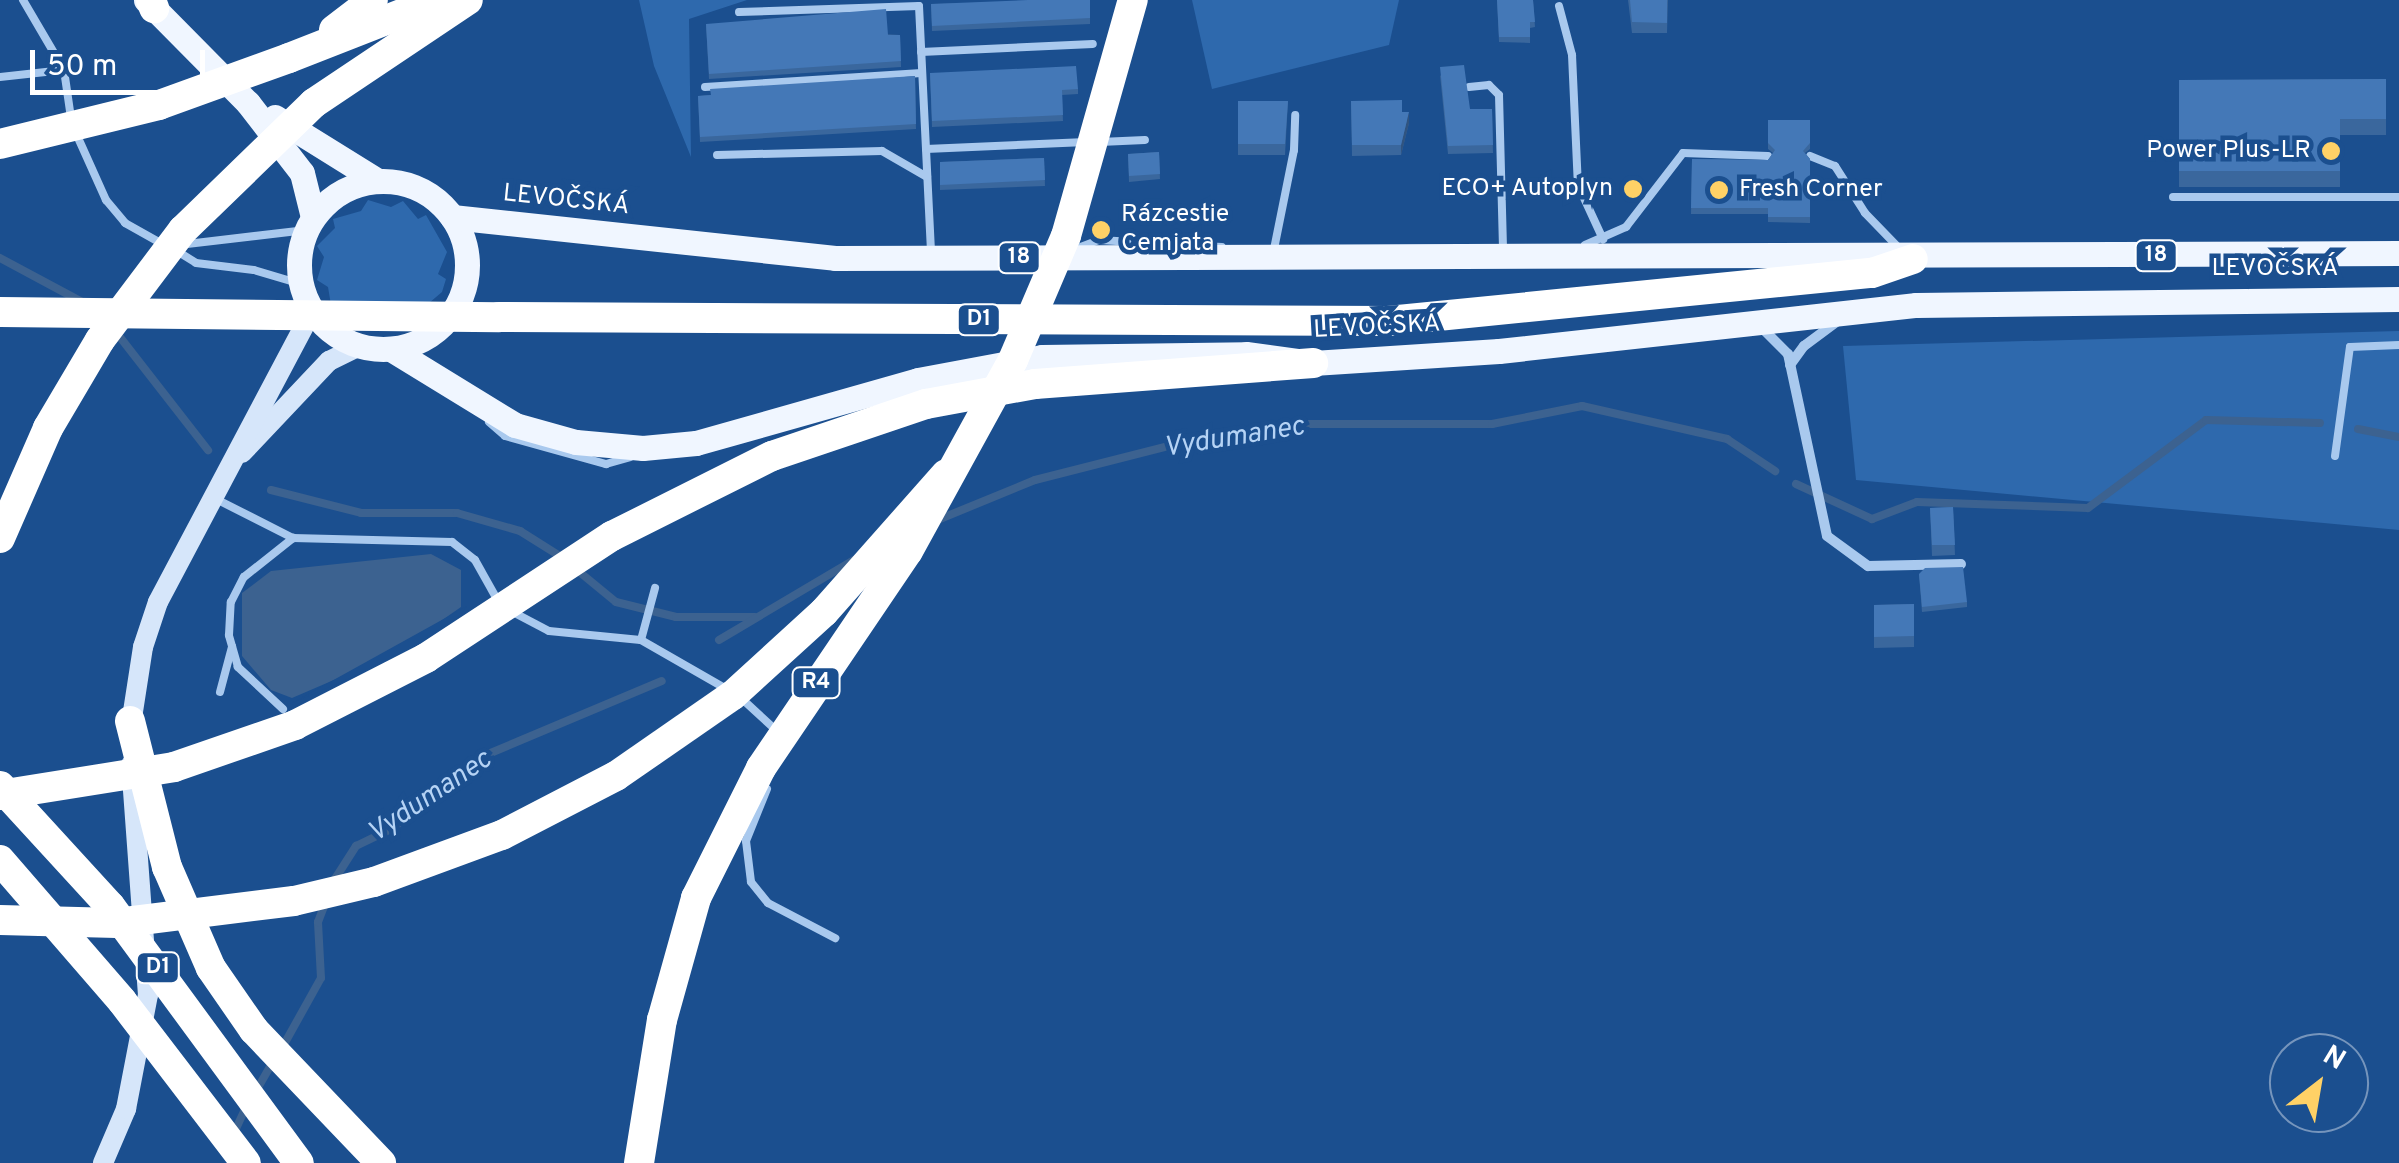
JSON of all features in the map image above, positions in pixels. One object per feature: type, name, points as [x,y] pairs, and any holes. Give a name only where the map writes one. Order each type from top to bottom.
[{"type":"highway","points":[[288,58],[374,0]]},
{"type":"highway","name":"R4","points":[[640,1163],[662,1020],[696,898],[761,768],[908,551],[1044,293],[1087,171],[1133,0]]},
{"type":"highway","points":[[0,144],[158,106],[409,11],[465,2]]},
{"type":"highway","points":[[0,538],[48,428],[100,340],[184,230],[314,103],[465,2]]},
{"type":"highway","name":"D1","points":[[0,312],[500,318],[1458,317],[1872,272],[1913,259]]},
{"type":"highway","points":[[0,795],[174,767],[295,726],[426,658],[612,536],[772,456],[926,404],[1035,384],[1313,363]]},
{"type":"highway","points":[[0,920],[118,924],[258,908],[374,882],[502,835],[616,776],[733,695],[824,612],[946,474]]},
{"type":"highway","points":[[130,722],[181,907],[210,968],[254,1030],[305,1088],[381,1163]]},
{"type":"highway","name":"D1","points":[[0,786],[110,906],[299,1163]]},
{"type":"highway","name":"D1","points":[[0,860],[122,1001],[246,1163]]},
{"type":"main road","name":"LEVOČSKÁ","points":[[150,3],[248,103],[302,173],[310,224],[301,284],[312,310],[328,329],[360,346],[392,349],[451,390],[544,434],[607,447],[667,446],[1009,362],[1148,353],[1313,363],[1516,350],[1851,312],[2059,300],[2399,299]]},
{"type":"main road","name":"LEVOČSKÁ","points":[[248,103],[378,181],[425,192],[452,217],[739,252],[931,259],[1913,259],[2399,253]]},
{"type":"main road","points":[[310,224],[346,189],[378,181]]},
{"type":"main road","points":[[392,349],[429,335],[456,306],[466,254],[452,217]]},
{"type":"main road","points":[[102,1163],[126,1110],[148,996],[130,722],[149,624],[312,310]]},
{"type":"main road","points":[[240,454],[329,360],[360,346]]},
{"type":"street","points":[[1790,366],[1804,346],[1851,312]]},
{"type":"street","points":[[1753,321],[1784,346],[1816,477],[1817,510],[1827,536],[1868,566],[1962,564]]},
{"type":"lane","points":[[24,0],[64,70],[66,98],[88,168],[125,223],[196,264],[254,270],[301,284]]},
{"type":"lane","points":[[739,12],[919,6],[931,259]]},
{"type":"lane","points":[[1559,6],[1572,55],[1578,184],[1603,239]]},
{"type":"lane","points":[[921,52],[1093,44]]},
{"type":"lane","points":[[0,77],[64,70]]},
{"type":"lane","points":[[705,86],[922,72]]},
{"type":"lane","points":[[1469,86],[1489,85],[1499,95],[1503,247]]},
{"type":"lane","points":[[1266,258],[1294,150],[1295,115]]},
{"type":"lane","points":[[926,149],[1145,140]]},
{"type":"lane","points":[[717,156],[882,151],[927,177]]},
{"type":"lane","points":[[1377,258],[1503,247],[1585,246],[1603,239],[1640,213],[1675,158],[1768,156]]},
{"type":"lane","points":[[1810,156],[1835,166],[1881,234],[1913,259]]},
{"type":"lane","points":[[2173,197],[2399,197]]},
{"type":"lane","points":[[172,248],[310,224]]},
{"type":"lane","points":[[2335,456],[2350,347],[2399,345]]},
{"type":"lane","points":[[214,498],[293,538],[452,542],[475,560],[498,600],[529,624],[641,640],[756,708],[777,728],[778,755],[744,860],[768,903],[835,938]]},
{"type":"lane","points":[[220,692],[232,648],[235,590],[293,538]]},
{"type":"lane","points":[[641,640],[656,588]]},
{"type":"lane","points":[[232,648],[238,666],[283,709]]},
{"type":"shaded area","points":[[639,0],[747,0],[689,19],[691,157],[654,66]]},
{"type":"shaded area","points":[[1192,0],[1399,0],[1389,45],[1212,89]]},
{"type":"shaded area","points":[[368,200],[391,207],[403,201],[418,219],[426,215],[447,252],[438,274],[446,279],[442,292],[396,331],[378,329],[331,305],[328,287],[317,280],[324,257],[317,246],[335,228],[333,219],[361,211]]},
{"type":"shaded area","points":[[2399,331],[2399,530],[1856,480],[1843,346]]},
{"type":"shaded area","points":[[431,554],[461,570],[461,607],[392,655],[292,698],[271,690],[242,656],[242,593],[271,571]]},
{"type":"pier","points":[[467,606],[455,622],[395,659],[292,703]]},
{"type":"building","points":[[1090,0],[1090,18],[932,26],[931,4]]},
{"type":"building","points":[[1497,0],[1533,0],[1535,22],[1530,22],[1530,37],[1499,37]]},
{"type":"building","points":[[1630,0],[1667,0],[1667,23],[1632,22]]},
{"type":"building","points":[[886,9],[888,35],[900,35],[901,61],[709,74],[706,24]]},
{"type":"building","points":[[1464,65],[1470,109],[1492,109],[1493,145],[1448,146],[1440,67]]},
{"type":"building","points":[[1076,66],[1078,89],[1062,90],[1063,115],[932,121],[930,73]]},
{"type":"building","points":[[915,76],[916,124],[700,137],[698,96],[711,95],[710,89]]},
{"type":"building","points":[[2386,79],[2386,119],[2340,119],[2340,171],[2179,171],[2179,80]]},
{"type":"building","points":[[1402,100],[1402,112],[1409,112],[1401,145],[1352,145],[1351,101]]},
{"type":"building","points":[[1238,101],[1288,101],[1285,144],[1238,144]]},
{"type":"building","points":[[1768,120],[1810,120],[1810,143],[1803,151],[1810,159],[1810,217],[1768,217],[1768,208],[1691,208],[1692,159],[1768,160],[1775,150],[1768,143]]},
{"type":"building","points":[[1159,152],[1160,174],[1129,176],[1128,154]]},
{"type":"building","points":[[1044,158],[1045,180],[940,185],[940,162]]},
{"type":"building","points":[[1953,507],[1955,545],[1932,545],[1930,508]]},
{"type":"building","points":[[1963,567],[1967,602],[1922,607],[1919,574],[1925,568]]},
{"type":"building","points":[[1914,604],[1914,636],[1874,637],[1874,605]]},
{"type":"waterway","points":[[0,258],[84,303]]},
{"type":"waterway","points":[[116,332],[208,450]]},
{"type":"waterway","name":"Vydumanec","points":[[935,521],[1035,480],[1212,435],[1305,424],[1492,424],[1582,406],[1727,439],[1775,471]]},
{"type":"waterway","name":"Vydumanec","points":[[1796,484],[1872,519],[1917,502],[2088,508],[2206,420],[2320,423]]},
{"type":"waterway","name":"Vydumanec","points":[[2358,429],[2399,437]]},
{"type":"waterway","points":[[271,490],[361,513],[457,513],[520,531],[563,558]]},
{"type":"waterway","name":"Vydumanec","points":[[719,640],[854,560]]},
{"type":"waterway","points":[[577,570],[616,602],[676,617],[755,617]]},
{"type":"waterway","name":"Vydumanec","points":[[333,882],[356,846],[393,828],[481,757],[662,681]]},
{"type":"waterway","name":"Vydumanec","points":[[282,1048],[321,978],[318,922],[325,904]]},
{"type":"waterway","name":"Vydumanec","points":[[256,1091],[274,1060]]},
{"type":"waterway","name":"Vydumanec","points":[[233,1135],[246,1107]]},
{"type":"place","name":"Power Plus-LR","points":[[2331,151]]},
{"type":"place","name":"ECO+ Autoplyn","points":[[1633,189]]},
{"type":"place","name":"Fresh Corner","points":[[1719,190]]},
{"type":"place","name":"Rázcestie Cemjata","points":[[1101,230]]}]
